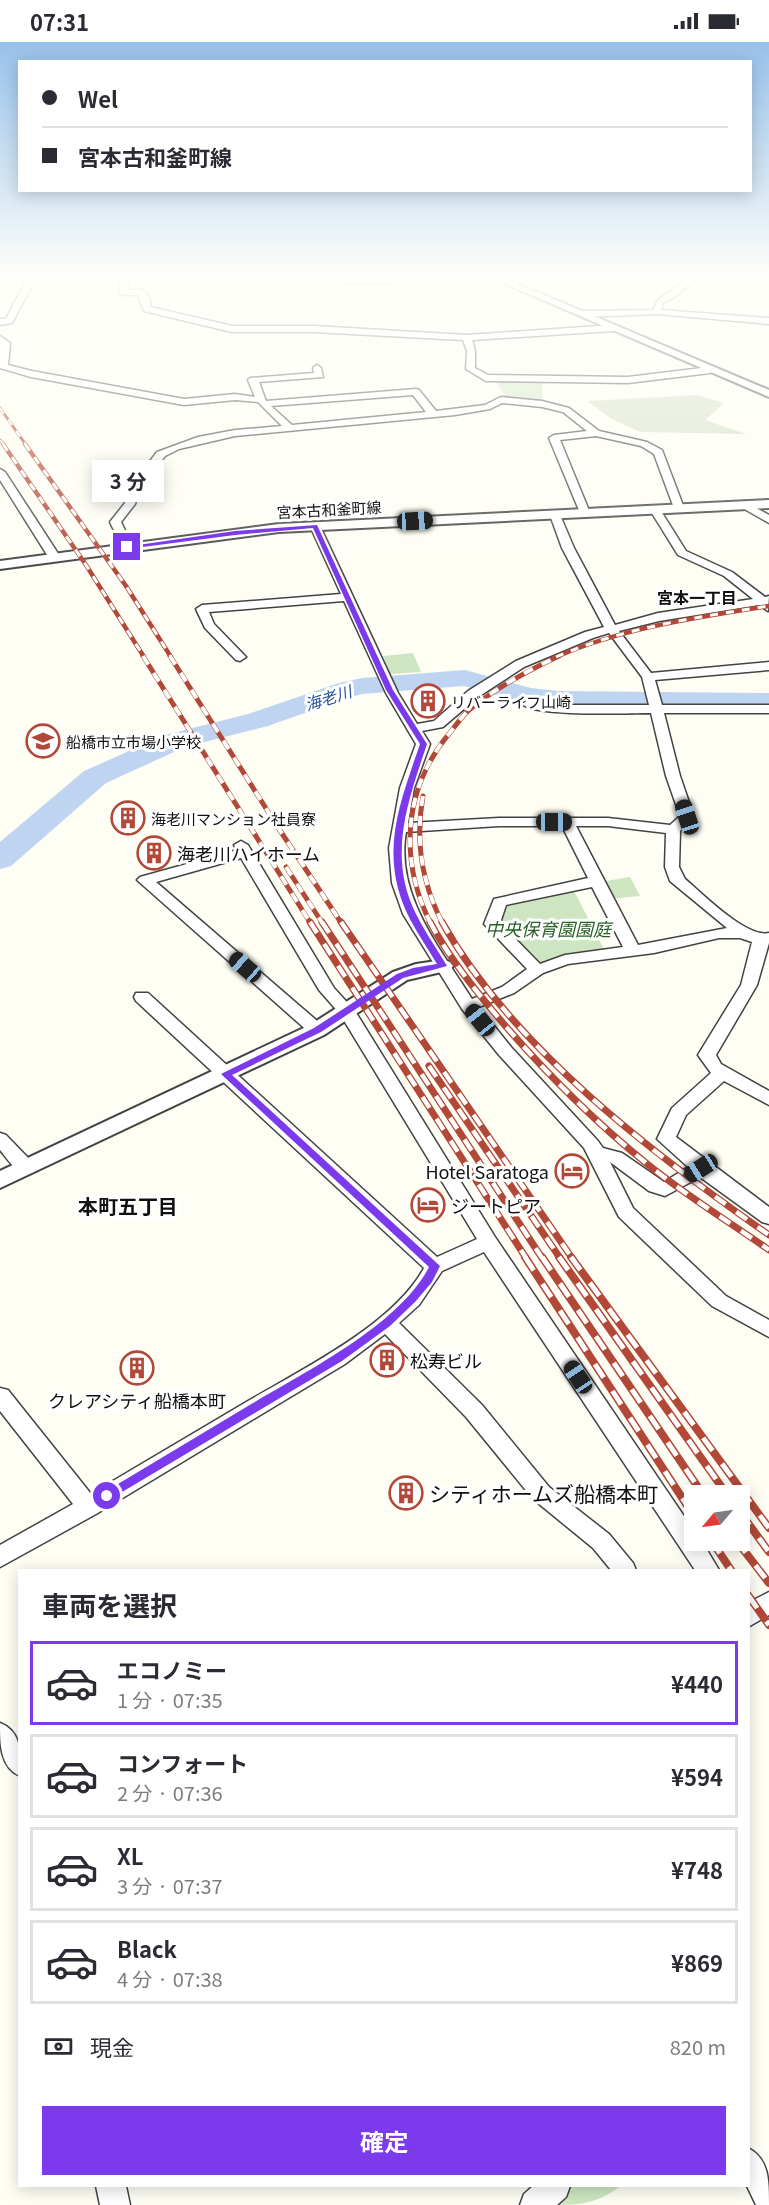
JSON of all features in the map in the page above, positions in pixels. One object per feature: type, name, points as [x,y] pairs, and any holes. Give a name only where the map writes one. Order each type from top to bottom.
[{"type":"street","points":[[47,377],[184,402],[235,397],[262,402],[416,392],[434,414]]},
{"type":"street","points":[[291,429],[262,402],[253,380],[294,377]]},
{"type":"street","points":[[486,378],[628,380],[653,377]]},
{"type":"street","points":[[727,377],[767,393]]},
{"type":"street","points":[[486,378],[501,400]]},
{"type":"street","points":[[127,547],[115,522],[130,504],[136,480],[148,471],[161,454],[198,440],[235,433],[434,414],[487,407],[501,400],[542,404],[566,410],[596,433]]},
{"type":"street","points":[[585,513],[554,438],[596,433],[644,444],[658,452],[679,508]]},
{"type":"street","points":[[1,476],[55,558]]},
{"type":"street","name":"宮本古和釜町線","points":[[0,565],[235,533],[315,526],[769,504]]},
{"type":"street","points":[[745,505],[769,520]]},
{"type":"street","points":[[656,510],[682,553],[728,574],[767,603]]},
{"type":"street","points":[[555,515],[568,548],[608,624],[648,677],[673,776],[687,817],[673,830],[672,867],[678,881],[742,933]]},
{"type":"street","points":[[315,526],[387,684],[423,744],[407,788],[398,828],[396,864],[411,914],[468,1005],[505,1051],[584,1134],[626,1212],[719,1301],[769,1329]]},
{"type":"street","points":[[240,657],[209,625],[202,609],[348,597]]},
{"type":"street","points":[[415,728],[438,724],[494,679],[559,647],[613,628],[658,617],[767,603]]},
{"type":"street","points":[[648,677],[769,666]]},
{"type":"street","points":[[528,704],[571,709],[655,703],[769,710]]},
{"type":"street","points":[[398,828],[499,822],[608,822],[673,830]]},
{"type":"street","points":[[567,822],[632,950]]},
{"type":"street","points":[[317,1030],[145,880],[243,849],[327,990],[347,1011],[488,1242],[707,1569]]},
{"type":"street","points":[[537,970],[492,924],[498,902],[597,881]]},
{"type":"street","points":[[468,1005],[508,990],[537,970],[565,960],[672,944],[719,933],[742,933],[764,939],[749,985],[706,1055],[715,1068],[769,1099]]},
{"type":"street","points":[[0,1180],[317,1030],[400,976],[416,970],[443,966]]},
{"type":"street","points":[[142,997],[435,1266]]},
{"type":"street","points":[[723,1072],[678,1112],[666,1139],[701,1168],[769,1217]]},
{"type":"street","points":[[0,1139],[27,1168]]},
{"type":"street","points":[[596,1154],[614,1155],[653,1185],[665,1190],[701,1168]]},
{"type":"street","points":[[0,1557],[88,1508],[338,1358],[386,1323],[412,1300],[429,1279],[435,1266],[488,1242]]},
{"type":"street","points":[[386,1323],[474,1411],[541,1493],[601,1541],[624,1569]]},
{"type":"street","points":[[0,1396],[88,1508]]},
{"type":"street","points":[[750,1616],[769,1602]]},
{"type":"street","points":[[0,1735],[18,1758]]},
{"type":"street","points":[[750,2165],[757,2173],[769,2199]]},
{"type":"street","points":[[111,2187],[115,2205]]},
{"type":"street","points":[[535,2205],[554,2187]]},
{"type":"green space","points":[[542,380],[542,402],[507,399],[496,381]]},
{"type":"green space","points":[[698,395],[724,403],[705,420],[746,434],[640,432],[612,419],[587,401]]},
{"type":"green space","points":[[413,653],[421,672],[390,674],[383,656]]},
{"type":"green space","points":[[630,877],[640,896],[609,899],[600,882]]},
{"type":"green space","name":"中央保育園園庭","points":[[573,889],[604,949],[537,964],[497,922],[501,904]]},
{"type":"green space","points":[[570,2187],[619,2187],[587,2203],[547,2205]]},
{"type":"waterway","name":"海老川","points":[[0,859],[95,777],[175,741],[258,720],[339,691],[362,686],[465,678],[529,696],[558,699],[769,701]]},
{"type":"railway","points":[[0,408],[26,445]]},
{"type":"railway","points":[[0,440],[4,445]]},
{"type":"railway","points":[[3,444],[86,565],[144,657]]},
{"type":"railway","points":[[25,444],[126,586],[171,657]]},
{"type":"railway","points":[[556,657],[607,638],[634,631],[688,619],[769,606]]},
{"type":"railway","points":[[143,656],[311,924]]},
{"type":"railway","points":[[170,656],[342,924]]},
{"type":"railway","points":[[431,923],[414,876],[410,851],[414,802],[433,756],[469,710],[512,680],[559,656]]},
{"type":"railway","points":[[423,796],[420,829],[422,861],[425,878],[442,922]]},
{"type":"railway","points":[[286,867],[323,924]]},
{"type":"railway","points":[[310,922],[526,1258]]},
{"type":"railway","points":[[322,922],[542,1258]]},
{"type":"railway","points":[[341,922],[572,1258]]},
{"type":"railway","points":[[442,922],[471,968],[506,1012],[546,1055],[633,1133],[679,1170],[769,1235]]},
{"type":"railway","points":[[431,923],[454,961],[482,998],[571,1096],[661,1175],[769,1250]]},
{"type":"railway","points":[[429,1066],[560,1258]]},
{"type":"railway","points":[[525,1257],[684,1501]]},
{"type":"railway","points":[[542,1257],[697,1485]]},
{"type":"railway","points":[[559,1257],[720,1485]]},
{"type":"railway","points":[[571,1257],[769,1528]]},
{"type":"railway","points":[[750,1526],[769,1552]]},
{"type":"railway","points":[[718,1551],[730,1569]]},
{"type":"railway","points":[[744,1551],[769,1583]]},
{"type":"railway","points":[[750,1598],[769,1625]]},
{"type":"place","name":"リバーライフ山崎","points":[[428,701]]},
{"type":"place","name":"船橋市立市場小学校","points":[[43,741]]},
{"type":"place","name":"海老川マンション社員寮","points":[[128,818]]},
{"type":"place","name":"海老川ハイホーム","points":[[154,853]]},
{"type":"place","name":"Hotel Saratoga","points":[[572,1171]]},
{"type":"place","name":"ジートピア","points":[[428,1205]]},
{"type":"place","name":"松寿ビル","points":[[387,1360]]},
{"type":"place","name":"クレアシティ船橋本町","points":[[137,1368]]},
{"type":"place","name":"シティホームズ船橋本町","points":[[406,1493]]},
{"type":"district","name":"宮本一丁目","points":[[697,597]]},
{"type":"district","name":"本町五丁目","points":[[128,1205]]},
{"type":"route","points":[[107,1496],[338,1358],[386,1323],[412,1300],[429,1279],[435,1266],[226,1074],[317,1030],[400,976],[416,970],[443,966],[411,914],[396,864],[398,828],[402,808],[423,744],[383,676],[315,526],[279,528],[127,547]]}]
